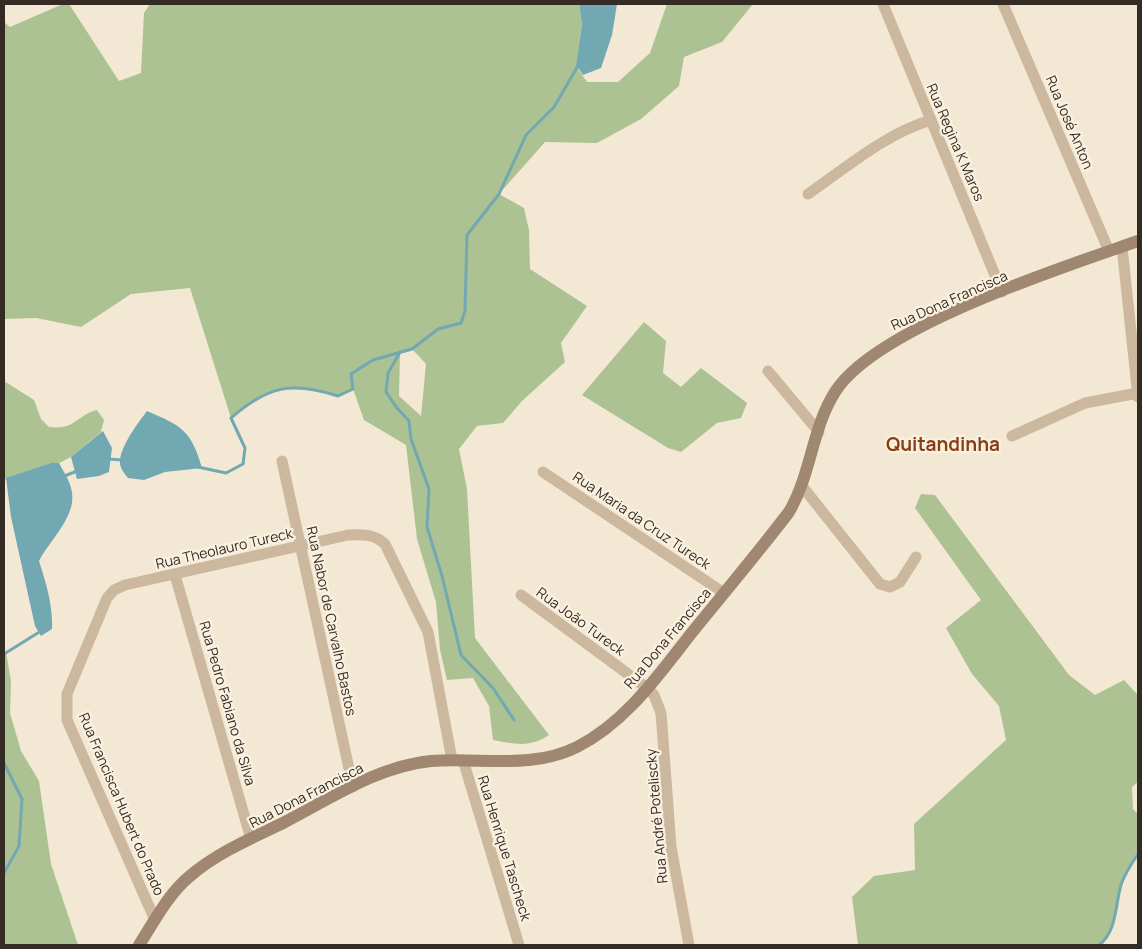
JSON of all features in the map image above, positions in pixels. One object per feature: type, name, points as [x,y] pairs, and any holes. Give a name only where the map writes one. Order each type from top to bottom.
[{"type":"main road","name":"Rua Dona Francisca","points":[[139,945],[178,888],[190,876],[251,839],[353,787],[403,766],[458,760],[513,761],[562,753],[588,741],[604,730],[647,688],[789,512],[802,486],[819,432],[835,392],[847,376],[864,361],[908,333],[1002,292],[1138,241]]},
{"type":"street","name":"Rua Regina K Maros","points":[[883,4],[1002,292]]},
{"type":"street","name":"Rua José Anton","points":[[1003,4],[1109,252]]},
{"type":"street","points":[[808,194],[890,138],[931,120]]},
{"type":"street","points":[[1122,247],[1138,397]]},
{"type":"street","points":[[768,371],[819,432]]},
{"type":"street","points":[[1012,436],[1085,403],[1138,393]]},
{"type":"street","name":"Rua Nabor de Carvalho Bastos","points":[[282,461],[353,787]]},
{"type":"street","name":"Rua Maria da Cruz Tureck","points":[[543,472],[724,593]]},
{"type":"street","points":[[802,486],[880,584],[890,587],[900,582],[916,557]]},
{"type":"street","name":"Rua Theolauro Tureck","points":[[114,590],[125,585],[348,535],[370,535]]},
{"type":"street","name":"Rua Henrique Tascheck","points":[[370,535],[386,544],[428,632],[458,760],[519,945]]},
{"type":"street","name":"Rua Pedro Fabiano da Silva","points":[[175,575],[251,839]]},
{"type":"street","name":"Rua Francisca Hubert do Prado","points":[[114,590],[106,598],[67,694],[66,714],[155,920]]},
{"type":"street","name":"Rua João Tureck","points":[[520,596],[647,688]]},
{"type":"street","name":"Rua André Poteliscky","points":[[647,688],[654,695],[661,713],[671,847],[689,945]]},
{"type":"green space","points":[[63,4],[69,4],[119,81],[141,73],[144,13],[150,4],[579,4],[582,25],[576,66],[587,82],[618,82],[650,53],[667,4],[753,4],[722,42],[684,57],[679,86],[641,119],[597,143],[545,142],[499,194],[524,208],[529,230],[530,269],[587,306],[561,343],[565,362],[522,401],[503,423],[477,426],[459,449],[467,489],[475,638],[549,735],[535,742],[522,744],[493,740],[489,706],[473,678],[447,680],[440,650],[436,602],[417,539],[406,445],[364,420],[353,389],[338,396],[307,389],[281,389],[257,399],[231,418],[190,288],[131,294],[81,327],[36,318],[4,319],[4,22],[10,27]],"holes":[[[412,349],[426,364],[421,416],[399,396],[400,352]]]},
{"type":"green space","points":[[644,322],[666,341],[663,373],[681,387],[701,368],[747,403],[741,418],[717,423],[681,452],[668,448],[582,395]]},
{"type":"green space","points":[[4,381],[34,400],[41,419],[49,427],[70,425],[97,410],[104,420],[101,432],[71,457],[59,463],[51,463],[4,480]]},
{"type":"green space","points":[[921,494],[935,495],[1069,675],[1095,695],[1124,680],[1138,695],[1138,782],[1132,787],[1133,809],[1138,814],[1138,854],[1121,884],[1118,907],[1107,939],[1099,945],[858,945],[852,897],[874,876],[915,870],[914,824],[1006,740],[999,706],[972,674],[946,628],[981,600],[915,508]]},
{"type":"green space","points":[[4,651],[6,652],[11,681],[10,713],[21,751],[39,781],[51,864],[78,945],[4,945]]},
{"type":"water","points":[[579,4],[617,4],[612,35],[601,68],[583,75],[576,65],[582,25]]},
{"type":"water","points":[[147,411],[169,421],[189,437],[194,445],[202,468],[165,472],[144,480],[128,478],[120,465],[121,454],[131,434]]},
{"type":"water","points":[[103,431],[112,448],[109,472],[99,476],[77,479],[71,457]]},
{"type":"water","points":[[51,463],[59,463],[69,481],[72,498],[71,508],[67,517],[39,561],[48,594],[52,620],[52,629],[41,636],[35,626],[11,517],[6,478]]},
{"type":"waterway","points":[[198,467],[226,473],[243,464],[245,448],[231,418],[257,399],[281,389],[293,388],[321,391],[338,396],[353,389],[351,374],[373,360],[412,349],[438,329],[461,323],[465,311],[467,235],[499,194],[526,135],[554,107],[579,64]]},
{"type":"waterway","points":[[400,352],[388,373],[386,392],[409,421],[411,439],[429,489],[427,527],[442,576],[461,655],[493,688],[514,720]]},
{"type":"waterway","points":[[109,459],[122,460]]},
{"type":"waterway","points":[[62,477],[77,471]]},
{"type":"waterway","points":[[4,654],[41,631]]},
{"type":"waterway","points":[[4,763],[22,799],[19,846],[4,873]]},
{"type":"waterway","points":[[1099,945],[1109,933],[1122,881],[1138,854]]},
{"type":"district","name":"Quitandinha","points":[[943,444]]}]
